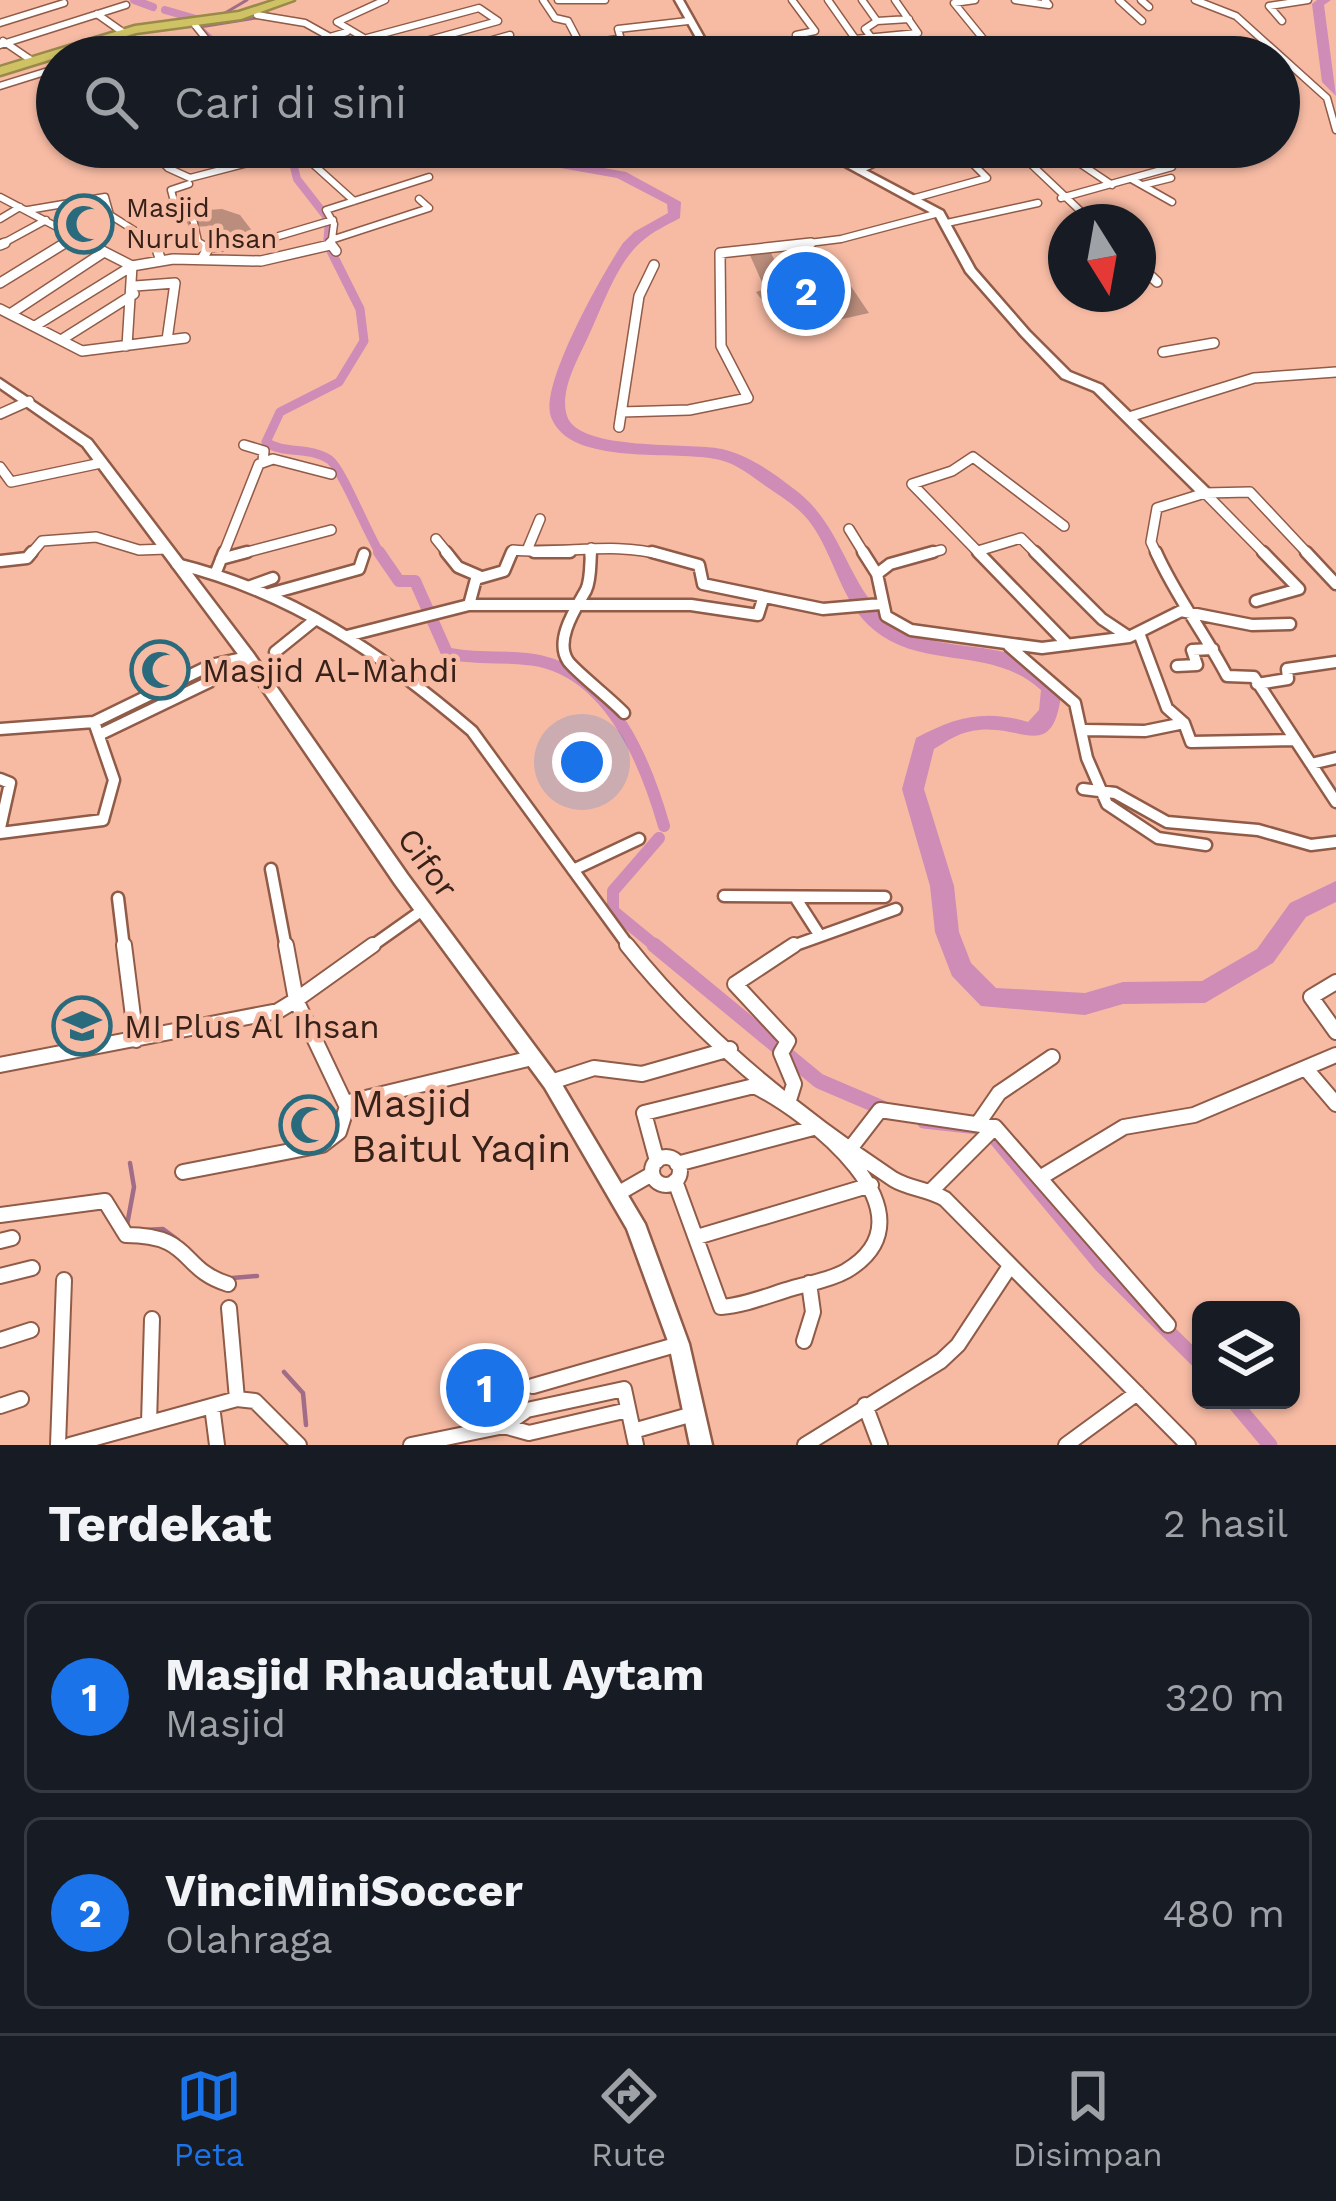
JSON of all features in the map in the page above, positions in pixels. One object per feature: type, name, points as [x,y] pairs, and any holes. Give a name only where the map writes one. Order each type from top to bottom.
[{"type":"highway","points":[[198,24],[298,0]]},
{"type":"highway","points":[[116,36],[257,15],[281,4]]},
{"type":"highway","points":[[0,74],[36,66]]},
{"type":"street","points":[[339,35],[337,22],[385,0]]},
{"type":"street","points":[[544,0],[555,18],[568,21],[576,36]]},
{"type":"street","points":[[558,0],[604,0]]},
{"type":"street","points":[[679,0],[698,36]]},
{"type":"street","points":[[792,0],[815,31],[797,36]]},
{"type":"street","points":[[828,0],[853,36]]},
{"type":"street","points":[[862,0],[877,21]]},
{"type":"street","points":[[893,36],[919,32],[895,0]]},
{"type":"street","points":[[974,0],[954,4],[981,36]]},
{"type":"street","points":[[1015,0],[1047,6],[1045,0]]},
{"type":"street","points":[[1119,0],[1142,22]]},
{"type":"street","points":[[1142,0],[1149,7]]},
{"type":"street","points":[[1195,0],[1233,13],[1260,36]]},
{"type":"street","points":[[1282,21],[1269,6],[1308,0]]},
{"type":"street","points":[[0,23],[64,3]]},
{"type":"street","points":[[2,43],[126,5]]},
{"type":"street","points":[[375,36],[479,8],[498,21],[450,36]]},
{"type":"street","points":[[97,14],[116,36]]},
{"type":"street","points":[[257,15],[305,23],[342,36]]},
{"type":"street","points":[[390,17],[402,28]]},
{"type":"street","points":[[344,19],[365,36]]},
{"type":"street","points":[[870,36],[866,29],[877,21],[909,19]]},
{"type":"street","points":[[619,36],[621,27],[688,21]]},
{"type":"street","points":[[198,24],[205,36]]},
{"type":"street","points":[[2,43],[36,63]]},
{"type":"street","points":[[0,86],[36,67]]},
{"type":"street","points":[[1300,73],[1327,98],[1328,117],[1336,130]]},
{"type":"street","points":[[169,168],[192,185]]},
{"type":"street","points":[[243,168],[171,190],[176,209],[194,219],[197,245],[265,244],[330,221]]},
{"type":"street","points":[[317,168],[354,201]]},
{"type":"street","points":[[856,168],[943,218],[970,270],[1025,334],[1066,375],[1090,382],[1129,417],[1299,589],[1256,601]]},
{"type":"street","points":[[860,170],[865,168]]},
{"type":"street","points":[[915,198],[987,178],[977,168]]},
{"type":"street","points":[[1034,168],[1069,204]]},
{"type":"street","points":[[1087,168],[1112,185]]},
{"type":"street","points":[[1061,198],[1172,172],[1159,183],[1143,185]]},
{"type":"street","points":[[326,210],[429,177]]},
{"type":"street","points":[[1133,180],[1172,202]]},
{"type":"street","points":[[0,196],[132,266]]},
{"type":"street","points":[[0,219],[24,209],[100,197],[107,199],[108,213]]},
{"type":"street","points":[[35,326],[132,266],[202,259],[270,260],[332,245],[429,208],[418,199]]},
{"type":"street","points":[[317,200],[330,221],[332,245]]},
{"type":"street","points":[[621,412],[689,410],[748,398],[721,346],[720,253],[841,239],[1038,203]]},
{"type":"street","points":[[61,227],[75,218],[108,213],[159,245],[160,261]]},
{"type":"street","points":[[0,245],[46,220]]},
{"type":"street","points":[[0,280],[76,236]]},
{"type":"street","points":[[202,259],[206,248]]},
{"type":"street","points":[[5,312],[104,252]]},
{"type":"street","points":[[0,265],[18,270]]},
{"type":"street","points":[[620,428],[639,296],[654,265]]},
{"type":"street","points":[[127,346],[132,266]]},
{"type":"street","points":[[61,340],[134,290],[175,284],[167,340]]},
{"type":"street","points":[[5,312],[82,351],[185,338]]},
{"type":"street","points":[[103,349],[129,332]]},
{"type":"street","points":[[1163,352],[1214,343]]},
{"type":"street","points":[[1129,417],[1255,378],[1336,372]]},
{"type":"street","name":"Cifor","points":[[2,385],[87,443],[248,657],[551,1082],[619,1193],[679,1344],[701,1445]]},
{"type":"street","points":[[0,414],[29,401]]},
{"type":"street","points":[[219,566],[262,461],[264,451],[244,446]]},
{"type":"street","points":[[1064,526],[973,457],[952,471],[912,484],[1068,645]]},
{"type":"street","points":[[262,461],[310,465],[332,474]]},
{"type":"street","points":[[0,467],[11,482],[52,472],[66,476],[101,463]]},
{"type":"street","points":[[1336,584],[1250,492],[1205,493],[1157,508],[1151,542],[1178,600],[1190,611],[1227,676],[1254,677],[1336,802]]},
{"type":"street","points":[[528,548],[540,519]]},
{"type":"street","points":[[219,566],[331,530]]},
{"type":"street","points":[[849,530],[877,574],[881,604],[903,628],[1007,644],[1068,645],[1134,635],[1164,615],[1190,611],[1252,625],[1290,624]]},
{"type":"street","points":[[0,561],[27,558],[39,542],[88,536],[219,566],[347,637],[445,704],[472,731],[646,971],[730,1049],[897,1182],[932,1189],[1188,1445]]},
{"type":"street","points":[[978,551],[1021,538],[1102,619],[1134,635],[1167,708],[1184,723],[1191,742],[1295,740]]},
{"type":"street","points":[[436,539],[458,567],[479,575],[502,573],[513,550],[528,548],[559,555],[591,548],[647,549],[702,566],[706,586],[824,609],[881,604]]},
{"type":"street","points":[[591,548],[588,587],[574,604],[566,658],[624,713]]},
{"type":"street","points":[[877,574],[890,564],[941,550]]},
{"type":"street","points":[[269,594],[359,569],[364,554]]},
{"type":"street","points":[[469,605],[479,575]]},
{"type":"street","points":[[251,586],[273,578]]},
{"type":"street","points":[[347,637],[469,605],[691,605],[758,615],[763,598]]},
{"type":"street","points":[[274,652],[316,619]]},
{"type":"street","points":[[1007,644],[1076,703],[1087,758],[1107,804],[1139,830],[1158,838],[1205,845]]},
{"type":"street","points":[[1177,667],[1197,665],[1192,650],[1214,649]]},
{"type":"street","points":[[0,729],[94,722],[211,665],[224,666],[248,657]]},
{"type":"street","points":[[1257,684],[1288,679],[1287,669],[1336,662]]},
{"type":"street","points":[[101,734],[209,682],[224,666]]},
{"type":"street","points":[[0,779],[10,783],[0,830],[103,820],[114,780],[94,722]]},
{"type":"street","points":[[1085,730],[1144,731],[1184,723]]},
{"type":"street","points":[[1312,764],[1336,758]]},
{"type":"street","points":[[1083,790],[1101,788],[1167,822],[1271,832],[1311,844],[1336,842]]},
{"type":"street","points":[[573,870],[639,839]]},
{"type":"street","points":[[271,869],[296,1000],[340,1099],[348,1103],[532,1058]]},
{"type":"street","points":[[724,896],[885,897]]},
{"type":"street","points":[[795,897],[820,936]]},
{"type":"street","points":[[118,898],[136,1040]]},
{"type":"street","points":[[0,1064],[278,1011],[424,909]]},
{"type":"street","points":[[790,1096],[794,1084],[781,1053],[788,1041],[735,984],[747,970],[820,936],[896,909]]},
{"type":"street","points":[[1336,982],[1311,997],[1336,1032]]},
{"type":"street","points":[[551,1082],[594,1068],[643,1074],[730,1049]]},
{"type":"street","points":[[1043,1176],[1124,1127],[1194,1115],[1336,1054]]},
{"type":"street","points":[[932,1189],[988,1128],[999,1093],[1052,1057]]},
{"type":"street","points":[[1307,1070],[1336,1104]]},
{"type":"street","points":[[654,1168],[644,1113],[743,1087],[765,1091],[817,1127],[872,1185],[877,1211],[873,1240],[855,1264],[721,1307],[678,1175]]},
{"type":"street","points":[[183,1172],[322,1144],[339,1132],[348,1103]]},
{"type":"street","points":[[854,1145],[880,1110],[988,1128],[1043,1176],[1168,1325]]},
{"type":"street","points":[[654,1168],[678,1175],[817,1127]]},
{"type":"street","points":[[619,1193],[654,1168]]},
{"type":"street","points":[[654,1168],[678,1175]]},
{"type":"street","points":[[698,1237],[872,1185]]},
{"type":"street","points":[[0,1215],[41,1205],[105,1201],[126,1235],[171,1237],[203,1273],[228,1284]]},
{"type":"street","points":[[805,1445],[866,1405],[914,1382],[958,1345],[1010,1266]]},
{"type":"street","points":[[0,1276],[32,1268]]},
{"type":"street","points":[[58,1445],[64,1280]]},
{"type":"street","points":[[804,1341],[813,1312],[809,1282]]},
{"type":"street","points":[[230,1308],[237,1399]]},
{"type":"street","points":[[140,1432],[152,1319]]},
{"type":"street","points":[[0,1340],[31,1330]]},
{"type":"street","points":[[532,1386],[679,1344]]},
{"type":"street","points":[[411,1445],[505,1426],[527,1410],[624,1389],[635,1438],[693,1414]]},
{"type":"street","points":[[1066,1445],[1137,1393]]},
{"type":"street","points":[[0,1406],[21,1399]]},
{"type":"street","points":[[70,1445],[140,1432],[237,1399],[255,1402],[299,1445]]},
{"type":"street","points":[[578,1399],[582,1420]]},
{"type":"street","points":[[866,1405],[880,1445]]},
{"type":"street","points":[[212,1406],[218,1445]]},
{"type":"street","points":[[505,1426],[529,1433],[628,1410]]},
{"type":"shaded area","points":[[222,209],[240,215],[256,236],[212,244],[212,226],[189,227],[182,212]]},
{"type":"shaded area","points":[[770,251],[790,291],[844,276],[869,313],[785,332],[756,292],[765,289],[749,253]]},
{"type":"building","name":"Masjid Baitul Yaqin","points":[[295,1107],[327,1112],[329,1125],[317,1134],[284,1137]]},
{"type":"building","points":[[477,1361],[513,1379],[494,1416],[457,1398]]},
{"type":"waterway","points":[[134,0],[153,7]]},
{"type":"waterway","points":[[220,16],[247,0]]},
{"type":"waterway","points":[[1325,0],[1318,4],[1328,82],[1336,92]]},
{"type":"waterway","points":[[165,10],[196,19],[197,26]]},
{"type":"waterway","points":[[200,27],[256,18]]},
{"type":"waterway","points":[[199,29],[206,36]]},
{"type":"waterway","points":[[294,168],[297,179],[329,220],[327,243]]},
{"type":"waterway","points":[[582,168],[621,175],[674,202],[675,215],[628,247],[578,342],[559,386],[558,415],[571,433],[595,443],[693,450],[741,463],[814,515],[859,600],[883,628],[921,645],[1018,663],[1052,688],[1049,713],[1032,731],[976,722],[924,744],[913,789],[942,886],[947,932],[961,969],[990,998],[1085,1004],[1123,993],[1205,992],[1265,956],[1298,910],[1336,891]]},
{"type":"waterway","points":[[327,243],[360,309],[364,341],[339,382],[280,412],[266,442],[330,460],[381,555]]},
{"type":"waterway","points":[[381,555],[399,581],[415,581],[447,653],[540,661],[587,685],[606,704],[636,750],[664,826]]},
{"type":"waterway","points":[[658,948],[613,911],[613,891],[659,838]]},
{"type":"waterway","points":[[654,945],[819,1081],[887,1110]]},
{"type":"waterway","points":[[924,1121],[987,1128],[1101,1265],[1192,1355]]},
{"type":"waterway","points":[[127,1225],[134,1187],[130,1163]]},
{"type":"waterway","points":[[144,1230],[163,1229],[178,1240]]},
{"type":"waterway","points":[[232,1278],[257,1276]]},
{"type":"waterway","points":[[284,1372],[303,1393],[306,1425]]},
{"type":"waterway","points":[[1240,1409],[1270,1445]]},
{"type":"place","name":"Masjid Nurul Ihsan","points":[[84,224]]},
{"type":"place","name":"VinciMiniSoccer","points":[[806,291]]},
{"type":"place","name":"Masjid Al-Mahdi","points":[[160,670]]},
{"type":"place","name":"MI Plus Al Ihsan","points":[[82,1026]]},
{"type":"place","name":"Masjid Baitul Yaqin","points":[[309,1125]]},
{"type":"place","name":"Masjid Rhaudatul Aytam","points":[[485,1388]]}]
